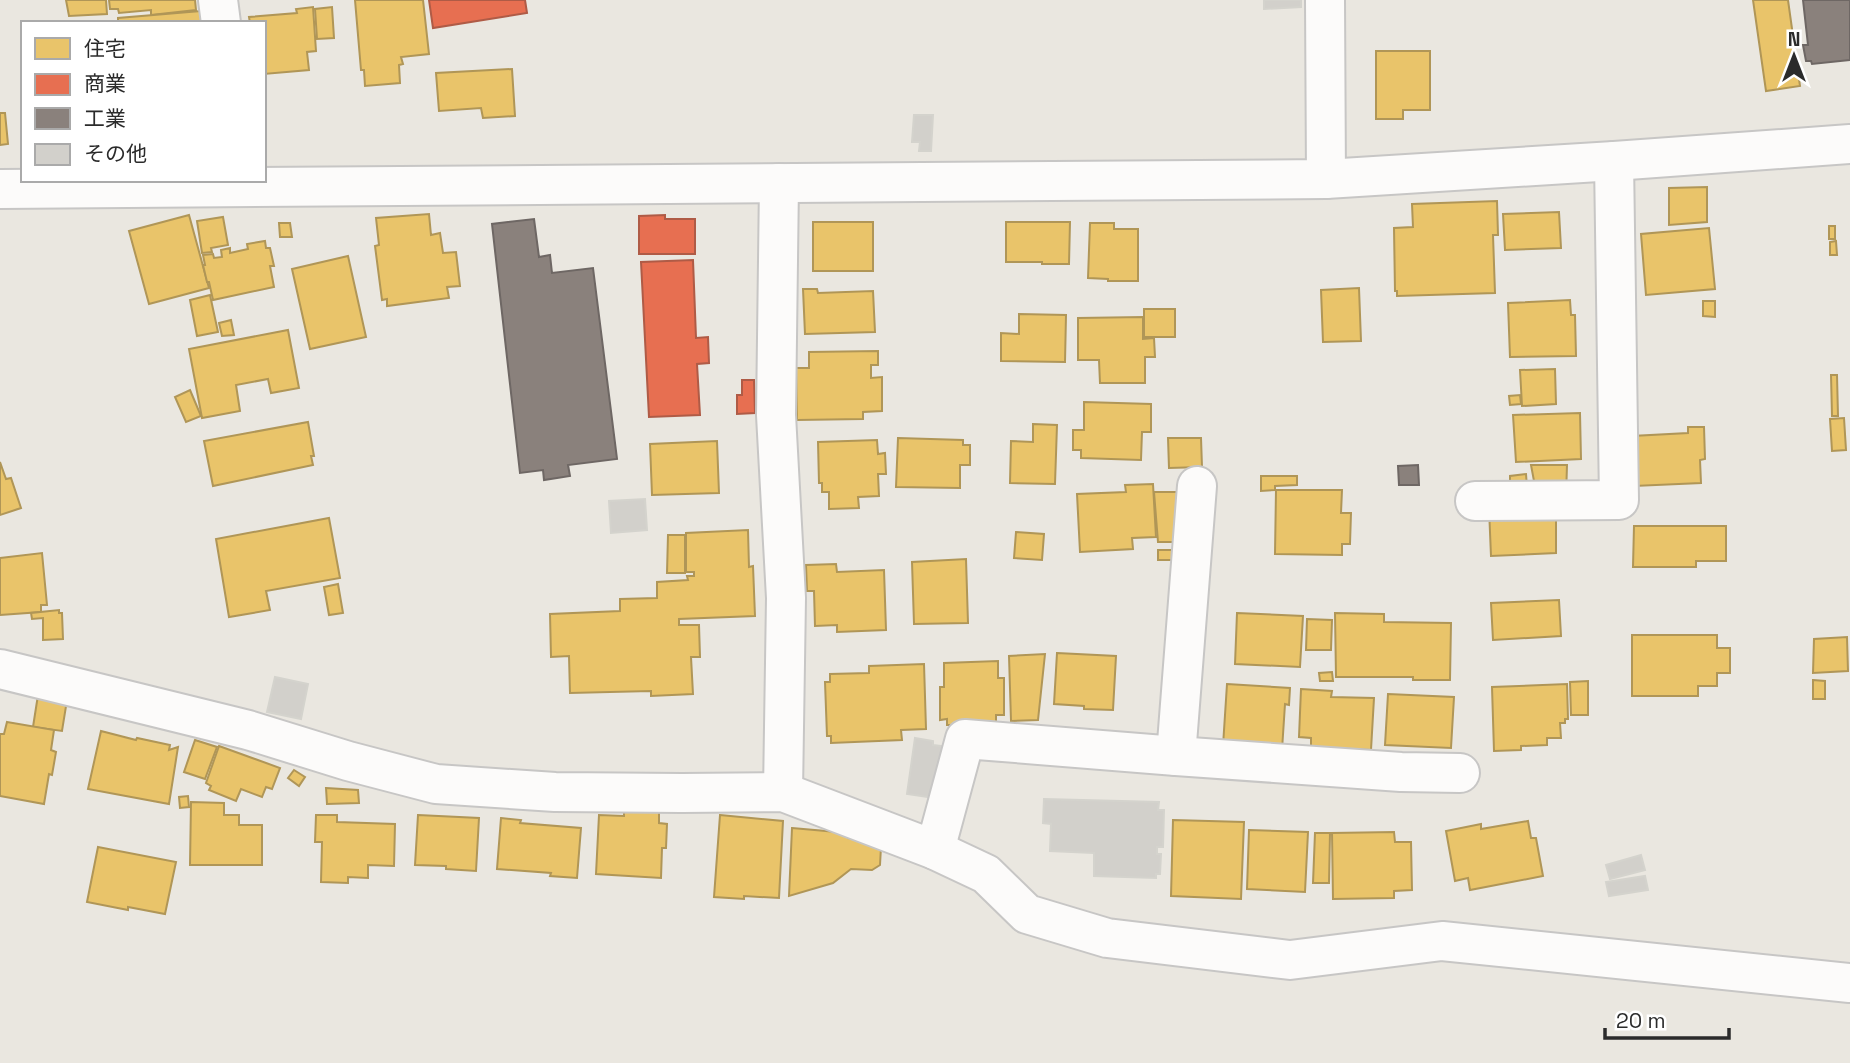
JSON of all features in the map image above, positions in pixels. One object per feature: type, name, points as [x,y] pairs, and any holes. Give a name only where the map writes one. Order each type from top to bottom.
[{"type":"street","points":[[218,0],[221,21]]},
{"type":"street","points":[[1325,0],[1326,179]]},
{"type":"street","points":[[0,189],[246,184],[1326,179],[1850,144]]},
{"type":"street","points":[[1475,501],[1619,500],[1614,161]]},
{"type":"street","points":[[779,183],[776,415],[786,598],[783,792]]},
{"type":"street","points":[[1176,756],[1197,486]]},
{"type":"street","points":[[0,669],[248,730],[348,761],[436,784],[555,792],[783,792],[935,850],[985,874],[1027,915],[1107,938],[1290,960],[1442,942],[1850,983]]},
{"type":"street","points":[[935,850],[965,739],[1401,772],[1460,773]]},
{"type":"building: 住宅","points":[[66,0],[106,0],[107,14],[69,16]]},
{"type":"building: 住宅","points":[[109,0],[195,0],[196,10],[151,15],[151,10],[119,13],[118,9],[110,9]]},
{"type":"building: 住宅","points":[[355,0],[423,0],[429,54],[401,57],[403,64],[399,65],[400,83],[365,86],[364,70],[361,70]]},
{"type":"building: 住宅","points":[[1753,0],[1788,0],[1800,86],[1766,91]]},
{"type":"building: 住宅","points":[[313,7],[316,51],[307,52],[309,70],[266,74],[266,21],[250,21],[249,17],[297,13],[296,9]]},
{"type":"building: 住宅","points":[[332,7],[334,38],[317,39],[315,9]]},
{"type":"building: 住宅","points":[[201,11],[202,21],[118,21],[118,18]]},
{"type":"building: 住宅","points":[[1376,51],[1430,51],[1430,110],[1403,110],[1403,119],[1376,119]]},
{"type":"building: 住宅","points":[[512,69],[515,116],[483,118],[481,108],[439,111],[436,73]]},
{"type":"building: 住宅","points":[[0,113],[5,113],[8,144],[0,145]]},
{"type":"building: 住宅","points":[[1707,187],[1707,222],[1669,225],[1669,188]]},
{"type":"building: 住宅","points":[[1497,201],[1498,235],[1493,235],[1495,293],[1397,296],[1394,228],[1413,227],[1412,204]]},
{"type":"building: 住宅","points":[[1559,212],[1561,248],[1505,250],[1503,214]]},
{"type":"building: 住宅","points":[[429,214],[431,235],[440,233],[443,253],[456,252],[460,286],[447,287],[449,298],[387,306],[387,299],[382,300],[375,246],[379,245],[376,218]]},
{"type":"building: 住宅","points":[[189,215],[209,288],[149,304],[129,231]]},
{"type":"building: 住宅","points":[[223,217],[228,245],[211,248],[212,252],[202,253],[197,221]]},
{"type":"building: 住宅","points":[[813,222],[873,222],[873,271],[813,271]]},
{"type":"building: 住宅","points":[[1006,222],[1070,222],[1069,264],[1006,262]]},
{"type":"building: 住宅","points":[[279,223],[290,223],[292,237],[280,237]]},
{"type":"building: 住宅","points":[[1090,223],[1114,223],[1114,229],[1138,229],[1138,281],[1088,278]]},
{"type":"building: 住宅","points":[[1829,226],[1835,226],[1835,239],[1829,239]]},
{"type":"building: 住宅","points":[[1709,228],[1715,289],[1646,295],[1641,234]]},
{"type":"building: 住宅","points":[[265,241],[266,248],[270,248],[274,266],[270,266],[274,287],[213,300],[203,265],[203,255],[222,257],[221,250],[230,248],[230,253],[248,249],[247,244]]},
{"type":"building: 住宅","points":[[1836,241],[1837,255],[1830,255],[1830,242]]},
{"type":"building: 住宅","points":[[348,256],[366,337],[310,349],[292,269]]},
{"type":"building: 住宅","points":[[1359,288],[1361,341],[1323,342],[1321,290]]},
{"type":"building: 住宅","points":[[803,289],[817,289],[818,293],[873,291],[875,332],[805,334]]},
{"type":"building: 住宅","points":[[210,295],[218,332],[197,336],[190,300]]},
{"type":"building: 住宅","points":[[1570,300],[1571,315],[1575,315],[1576,356],[1510,357],[1508,303]]},
{"type":"building: 住宅","points":[[1703,301],[1715,301],[1715,317],[1703,316]]},
{"type":"building: 住宅","points":[[1144,309],[1175,309],[1175,337],[1144,337]]},
{"type":"building: 住宅","points":[[1019,314],[1066,315],[1065,362],[1001,361],[1001,333],[1019,334]]},
{"type":"building: 住宅","points":[[1143,317],[1143,339],[1154,338],[1155,357],[1145,357],[1145,383],[1100,383],[1099,360],[1078,360],[1078,318]]},
{"type":"building: 住宅","points":[[231,320],[234,335],[222,336],[219,323]]},
{"type":"building: 住宅","points":[[288,330],[299,388],[271,393],[268,379],[236,385],[240,411],[202,418],[189,349]]},
{"type":"building: 住宅","points":[[878,351],[878,365],[871,365],[871,378],[882,377],[882,411],[863,412],[863,419],[797,420],[796,368],[809,368],[809,352]]},
{"type":"building: 住宅","points":[[1555,369],[1556,404],[1522,406],[1520,370]]},
{"type":"building: 住宅","points":[[1831,375],[1837,375],[1838,416],[1832,416]]},
{"type":"building: 住宅","points":[[190,390],[201,416],[186,422],[175,397]]},
{"type":"building: 住宅","points":[[1520,395],[1521,404],[1510,405],[1509,396]]},
{"type":"building: 住宅","points":[[1084,402],[1151,404],[1151,432],[1142,432],[1141,460],[1081,458],[1081,450],[1073,450],[1073,430],[1084,430]]},
{"type":"building: 住宅","points":[[1580,413],[1581,459],[1516,462],[1513,415]]},
{"type":"building: 住宅","points":[[1844,418],[1846,450],[1832,451],[1830,419]]},
{"type":"building: 住宅","points":[[308,422],[313,465],[213,486],[204,441]]},
{"type":"building: 住宅","points":[[1033,424],[1057,425],[1055,484],[1010,483],[1011,441],[1033,442]]},
{"type":"building: 住宅","points":[[1688,427],[1704,427],[1705,459],[1700,460],[1701,483],[1634,486],[1632,436],[1688,433]]},
{"type":"building: 住宅","points":[[898,438],[963,440],[963,445],[970,445],[970,465],[960,465],[960,488],[896,487]]},
{"type":"building: 住宅","points":[[1168,438],[1201,438],[1202,467],[1169,468]]},
{"type":"building: 住宅","points":[[877,440],[878,454],[885,453],[886,474],[878,474],[879,496],[858,497],[859,508],[829,509],[829,492],[822,492],[822,483],[819,483],[818,442]]},
{"type":"building: 住宅","points":[[717,441],[719,493],[652,495],[650,444]]},
{"type":"building: 住宅","points":[[0,462],[6,479],[11,478],[21,508],[0,515]]},
{"type":"building: 住宅","points":[[1531,465],[1567,465],[1566,497],[1537,497]]},
{"type":"building: 住宅","points":[[1526,474],[1528,501],[1510,501],[1510,476]]},
{"type":"building: 住宅","points":[[1261,476],[1297,476],[1297,485],[1275,486],[1275,490],[1261,491]]},
{"type":"building: 住宅","points":[[1153,484],[1156,537],[1132,538],[1133,549],[1080,552],[1077,494],[1126,492],[1125,485]]},
{"type":"building: 住宅","points":[[1276,490],[1342,490],[1341,513],[1351,513],[1350,544],[1342,544],[1342,555],[1275,554]]},
{"type":"building: 住宅","points":[[1154,492],[1185,492],[1189,542],[1158,542]]},
{"type":"building: 住宅","points":[[1556,506],[1556,553],[1491,556],[1489,508]]},
{"type":"building: 住宅","points":[[329,518],[340,578],[266,591],[270,610],[229,617],[216,539]]},
{"type":"building: 住宅","points":[[1634,526],[1726,526],[1726,561],[1696,561],[1696,567],[1633,567]]},
{"type":"building: 住宅","points":[[748,530],[755,616],[679,619],[679,625],[699,625],[700,657],[691,657],[693,694],[651,696],[651,691],[570,693],[569,656],[551,657],[550,614],[620,611],[620,599],[657,598],[657,582],[688,580],[687,576],[694,576],[694,572],[686,572],[686,533]]},
{"type":"building: 住宅","points":[[1016,532],[1044,534],[1042,560],[1014,558]]},
{"type":"building: 住宅","points":[[668,535],[685,535],[685,573],[667,573]]},
{"type":"building: 住宅","points":[[1158,550],[1173,550],[1174,560],[1158,560]]},
{"type":"building: 住宅","points":[[42,553],[47,605],[41,605],[41,612],[0,615],[0,558]]},
{"type":"building: 住宅","points":[[966,559],[968,623],[914,624],[912,562]]},
{"type":"building: 住宅","points":[[836,564],[837,572],[884,570],[886,630],[837,632],[837,625],[815,626],[814,591],[807,591],[806,565]]},
{"type":"building: 住宅","points":[[338,584],[343,613],[329,615],[324,587]]},
{"type":"building: 住宅","points":[[1559,600],[1561,636],[1493,640],[1491,603]]},
{"type":"building: 住宅","points":[[59,610],[59,613],[62,613],[63,639],[43,640],[43,618],[32,619],[31,613]]},
{"type":"building: 住宅","points":[[1237,613],[1303,616],[1300,667],[1235,664]]},
{"type":"building: 住宅","points":[[1335,613],[1384,614],[1384,622],[1451,623],[1450,680],[1336,677]]},
{"type":"building: 住宅","points":[[1307,619],[1332,620],[1331,650],[1306,650]]},
{"type":"building: 住宅","points":[[1632,635],[1717,635],[1717,648],[1730,648],[1730,673],[1717,673],[1717,686],[1698,686],[1698,696],[1632,696]]},
{"type":"building: 住宅","points":[[1847,637],[1848,671],[1813,673],[1814,639]]},
{"type":"building: 住宅","points":[[1057,653],[1116,656],[1113,710],[1054,704]]},
{"type":"building: 住宅","points":[[1045,654],[1038,720],[1011,721],[1009,656]]},
{"type":"building: 住宅","points":[[998,661],[998,678],[1004,678],[1004,715],[996,715],[996,725],[947,725],[947,719],[940,720],[940,687],[944,687],[944,663]]},
{"type":"building: 住宅","points":[[924,664],[926,729],[901,730],[902,740],[831,743],[831,736],[827,736],[825,682],[830,682],[830,674],[869,673],[869,666]]},
{"type":"building: 住宅","points":[[1332,672],[1333,681],[1320,681],[1319,673]]},
{"type":"building: 住宅","points":[[1813,680],[1825,681],[1825,699],[1813,699]]},
{"type":"building: 住宅","points":[[1588,681],[1588,715],[1571,715],[1570,682]]},
{"type":"building: 住宅","points":[[1227,684],[1290,688],[1289,705],[1285,704],[1282,750],[1223,746]]},
{"type":"building: 住宅","points":[[1567,684],[1568,719],[1565,719],[1565,723],[1560,723],[1561,738],[1547,738],[1547,745],[1494,751],[1492,687]]},
{"type":"building: 住宅","points":[[1301,689],[1332,691],[1331,697],[1374,698],[1371,750],[1311,747],[1311,738],[1299,737]]},
{"type":"building: 住宅","points":[[1388,694],[1454,697],[1451,748],[1385,745]]},
{"type":"building: 住宅","points":[[38,695],[67,700],[62,731],[33,727]]},
{"type":"building: 住宅","points":[[7,722],[54,730],[51,750],[56,752],[44,804],[0,796],[0,734],[4,734]]},
{"type":"building: 住宅","points":[[101,731],[170,745],[169,750],[178,747],[169,804],[88,789]]},
{"type":"building: 住宅","points":[[195,740],[217,747],[205,779],[184,772]]},
{"type":"building: 住宅","points":[[219,746],[280,768],[272,789],[266,787],[262,797],[241,789],[236,801],[209,790],[211,786],[206,783]]},
{"type":"building: 住宅","points":[[294,770],[305,777],[299,786],[288,778]]},
{"type":"building: 住宅","points":[[326,788],[358,790],[359,803],[327,804]]},
{"type":"building: 住宅","points":[[188,796],[189,807],[180,808],[179,797]]},
{"type":"building: 住宅","points":[[191,802],[224,803],[224,815],[239,815],[239,825],[262,825],[262,865],[190,865]]},
{"type":"building: 住宅","points":[[624,810],[659,810],[659,823],[667,824],[666,848],[662,848],[661,878],[596,874],[599,815],[624,816]]},
{"type":"building: 住宅","points":[[316,815],[337,815],[337,822],[395,824],[394,866],[368,865],[368,878],[348,877],[348,883],[321,882],[322,842],[315,842]]},
{"type":"building: 住宅","points":[[418,815],[479,818],[476,871],[415,865]]},
{"type":"building: 住宅","points":[[720,815],[783,821],[779,898],[714,897]]},
{"type":"building: 住宅","points":[[501,818],[521,820],[520,823],[581,828],[577,878],[497,869]]},
{"type":"building: 住宅","points":[[1173,820],[1244,822],[1241,899],[1171,896]]},
{"type":"building: 住宅","points":[[1528,821],[1531,838],[1536,838],[1543,876],[1470,890],[1468,878],[1455,881],[1446,831],[1481,824],[1481,829]]},
{"type":"building: 住宅","points":[[792,828],[848,833],[848,838],[874,840],[881,847],[880,865],[872,870],[851,869],[833,883],[789,896]]},
{"type":"building: 住宅","points":[[1249,830],[1308,832],[1305,892],[1247,889]]},
{"type":"building: 住宅","points":[[1394,832],[1395,842],[1411,842],[1412,890],[1394,891],[1394,898],[1333,899],[1332,833]]},
{"type":"building: 住宅","points":[[1315,833],[1330,833],[1329,883],[1313,883]]},
{"type":"building: 住宅","points":[[98,847],[176,862],[165,914],[87,902]]},
{"type":"building: 商業","points":[[429,0],[525,0],[527,13],[433,28]]},
{"type":"building: 商業","points":[[665,215],[665,219],[695,219],[695,254],[639,254],[639,216]]},
{"type":"building: 商業","points":[[693,260],[696,338],[708,337],[709,363],[697,364],[700,415],[649,417],[641,262]]},
{"type":"building: 商業","points":[[742,380],[754,380],[755,413],[737,414],[737,395],[742,395]]},
{"type":"building: 工業","points":[[1803,0],[1850,0],[1850,60],[1812,64],[1811,61],[1806,61],[1803,45],[1808,45]]},
{"type":"building: 工業","points":[[534,219],[539,257],[550,255],[552,273],[593,268],[617,459],[568,465],[570,476],[544,480],[543,470],[520,473],[492,224]]},
{"type":"building: 工業","points":[[1418,465],[1419,485],[1399,485],[1398,466]]},
{"type":"building: その他","points":[[1264,0],[1301,0],[1301,7],[1264,9]]},
{"type":"building: その他","points":[[914,115],[933,115],[931,151],[919,151],[920,142],[912,142]]},
{"type":"building: その他","points":[[645,499],[647,530],[611,533],[609,501]]},
{"type":"building: その他","points":[[275,677],[308,684],[301,719],[267,712]]},
{"type":"building: その他","points":[[915,738],[933,741],[933,745],[950,747],[942,799],[907,794]]},
{"type":"building: その他","points":[[1044,799],[1159,802],[1158,810],[1164,810],[1163,847],[1157,847],[1157,854],[1161,854],[1160,874],[1156,874],[1156,878],[1094,876],[1094,853],[1050,851],[1051,824],[1043,823]]},
{"type":"building: その他","points":[[1641,855],[1645,870],[1610,879],[1606,865]]},
{"type":"building: その他","points":[[1645,876],[1648,890],[1609,896],[1606,882]]}]
